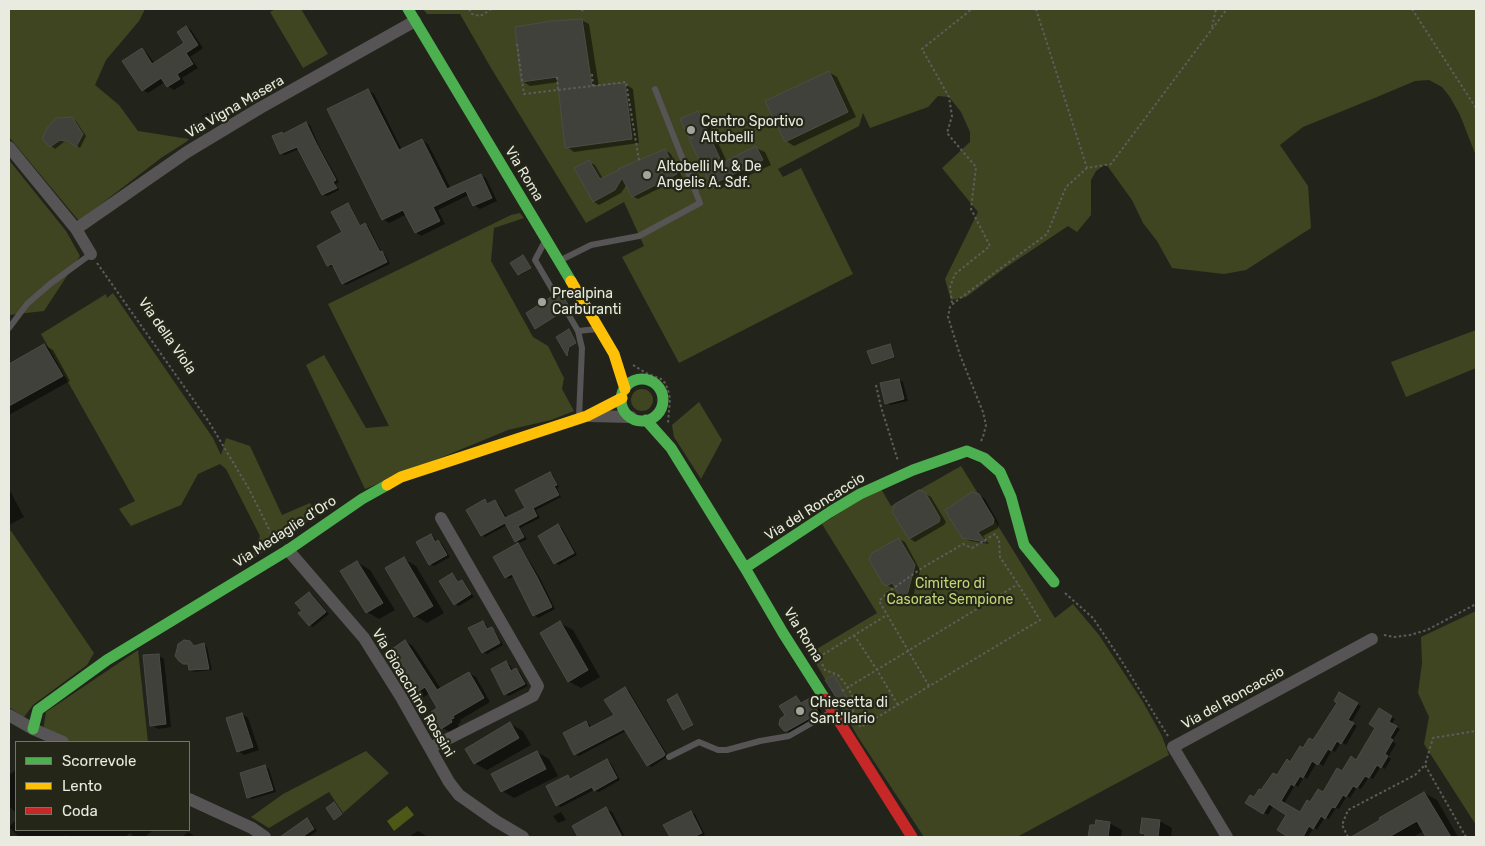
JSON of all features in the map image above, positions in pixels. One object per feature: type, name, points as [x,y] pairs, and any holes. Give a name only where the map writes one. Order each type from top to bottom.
[{"type":"street","name":"Via Roma","points":[[408,9],[614,354],[631,369],[660,388],[663,395],[661,408],[671,448]]},
{"type":"street","name":"Via Vigna Masera","points":[[76,229],[187,152],[260,108],[416,21]]},
{"type":"street","points":[[9,147],[76,229],[91,254]]},
{"type":"street","name":"Via Roma","points":[[614,354],[623,394],[622,406],[630,417]]},
{"type":"street","points":[[623,394],[629,384],[635,380],[648,380]]},
{"type":"street","name":"Via Medaglie d'Oro","points":[[33,729],[38,710],[107,660],[285,552],[362,498],[402,477],[583,417],[623,394]]},
{"type":"street","points":[[630,417],[646,420],[652,418],[661,408]]},
{"type":"street","name":"Via Medaglie d'Oro","points":[[583,417],[630,417]]},
{"type":"street","name":"Via Roma","points":[[646,420],[671,448],[783,633],[912,837]]},
{"type":"street","points":[[967,451],[984,458],[1000,472],[1012,497],[1024,545],[1054,582]]},
{"type":"street","name":"Via del Roncaccio","points":[[745,568],[830,512],[876,486],[912,470],[967,451]]},
{"type":"street","points":[[430,748],[533,696],[538,686],[441,518]]},
{"type":"street","name":"Via Gioacchino Rossini","points":[[285,552],[364,638],[401,697],[449,782],[459,795],[487,816],[523,837]]},
{"type":"street","name":"Via del Roncaccio","points":[[1227,837],[1174,747],[1372,639]]},
{"type":"street","points":[[9,715],[33,729],[61,741]]},
{"type":"street","points":[[190,799],[252,828],[265,837]]},
{"type":"lane","points":[[558,261],[591,245],[639,236],[700,203],[654,89]]},
{"type":"lane","points":[[545,239],[535,260],[555,294]]},
{"type":"lane","points":[[9,328],[27,304],[50,284],[91,254]]},
{"type":"lane","points":[[566,310],[578,331],[582,348],[583,417]]},
{"type":"lane","points":[[578,331],[598,328]]},
{"type":"lane","points":[[669,757],[699,742],[718,750],[727,750],[760,741],[789,736],[832,712]]},
{"type":"path","points":[[469,9],[472,14],[480,16],[492,9]]},
{"type":"path","points":[[954,303],[950,287],[955,274],[990,246],[971,209],[976,167],[947,133],[952,116],[949,97],[922,49],[972,9]]},
{"type":"path","points":[[1036,9],[1086,168]]},
{"type":"path","points":[[1211,30],[1216,9]]},
{"type":"path","points":[[967,451],[979,444],[984,437],[986,426],[983,412],[960,355],[948,316],[950,307],[1047,234],[1066,187],[1086,168],[1111,164],[1227,9]]},
{"type":"path","points":[[1412,9],[1476,108]]},
{"type":"path","points":[[517,44],[524,94],[626,82],[639,160]]},
{"type":"path","points":[[592,74],[593,86]]},
{"type":"path","points":[[557,77],[558,90]]},
{"type":"path","name":"Via della Viola","points":[[91,254],[209,422],[285,552]]},
{"type":"path","points":[[876,385],[902,475]]},
{"type":"path","points":[[887,615],[819,658],[825,670],[838,675],[848,687],[854,701],[853,712],[855,721],[861,727],[1040,620],[1000,557],[999,540],[995,534],[972,548],[963,544],[922,568],[878,601],[887,615],[929,686]]},
{"type":"path","points":[[1054,582],[1093,618],[1174,747]]},
{"type":"path","points":[[842,690],[1018,584]]},
{"type":"path","points":[[1372,639],[1380,635],[1410,636],[1427,630],[1476,604]]},
{"type":"path","points":[[854,635],[898,705]]},
{"type":"path","points":[[1348,837],[1342,825],[1348,810],[1415,775],[1425,765],[1433,738],[1476,731]]},
{"type":"path","points":[[1425,765],[1466,837]]},
{"type":"green space","points":[[9,9],[145,9],[139,21],[106,60],[95,85],[119,105],[138,131],[189,139],[161,158],[79,221],[9,137]]},
{"type":"green space","points":[[276,9],[301,9],[328,54],[303,68],[270,12]]},
{"type":"green space","points":[[423,9],[1476,9],[1476,156],[1460,115],[1450,97],[1442,87],[1429,80],[1415,81],[1303,127],[1280,145],[1308,186],[1311,228],[1246,270],[1224,274],[1172,268],[1157,241],[1143,223],[1132,200],[1106,164],[1096,171],[1091,180],[1091,215],[1077,232],[1068,226],[1005,268],[966,297],[951,300],[945,279],[978,212],[942,168],[970,142],[970,132],[961,112],[949,97],[938,96],[928,107],[870,128],[863,113],[859,126],[778,169],[783,177],[801,168],[853,274],[679,363],[622,257],[644,246],[624,202],[586,223],[460,14],[427,14]]},
{"type":"green space","points":[[9,160],[66,231],[80,256],[44,311],[9,315]]},
{"type":"green space","points":[[520,213],[524,218],[494,228],[491,261],[533,337],[548,346],[564,378],[562,389],[574,411],[551,420],[508,430],[365,489],[306,365],[324,355],[366,428],[389,426],[328,304],[511,215]]},
{"type":"green space","points":[[113,293],[213,438],[221,455],[226,438],[250,446],[282,515],[310,503],[317,515],[251,560],[260,536],[226,469],[220,464],[198,474],[181,505],[131,526],[119,509],[135,501],[41,334],[106,294],[107,298]]},
{"type":"green space","points":[[1476,330],[1476,368],[1406,397],[1391,362]]},
{"type":"green space","points":[[642,389],[650,392],[653,400],[650,408],[642,411],[634,408],[631,400],[634,392]]},
{"type":"green space","points":[[699,402],[722,440],[701,479],[674,437],[672,425]]},
{"type":"green space","name":"Cimitero di Casorate Sempione","points":[[961,466],[1055,618],[1073,604],[1099,635],[1143,702],[1162,736],[1169,755],[1017,837],[924,837],[858,737],[810,653],[877,613],[822,524],[880,487],[891,506]]},
{"type":"green space","points":[[9,530],[94,653],[87,665],[33,705],[24,717],[9,707]]},
{"type":"green space","points":[[1476,611],[1476,825],[1424,744],[1429,717],[1418,693],[1422,663],[1421,637]]},
{"type":"green space","points":[[138,650],[148,741],[70,741],[43,730],[46,712]]},
{"type":"green space","points":[[366,751],[389,773],[343,813],[329,792],[269,828],[251,817],[283,794]]},
{"type":"shaded area","points":[[407,806],[414,815],[394,831],[387,821]]},
{"type":"building","points":[[582,19],[592,86],[625,83],[632,139],[565,148],[557,77],[521,82],[515,27],[551,21]]},
{"type":"building","points":[[186,26],[198,45],[186,53],[193,64],[177,74],[180,79],[167,87],[161,78],[142,91],[122,61],[142,48],[152,64],[184,43],[177,32]]},
{"type":"building","points":[[829,71],[848,112],[785,142],[765,101]]},
{"type":"building","points":[[368,89],[399,150],[422,139],[447,189],[481,174],[492,198],[473,206],[466,191],[433,207],[440,221],[415,233],[403,210],[382,220],[327,109]]},
{"type":"building","points":[[698,111],[722,163],[756,146],[763,160],[711,185],[689,139],[693,138],[689,138],[680,119]]},
{"type":"building","points":[[72,117],[83,134],[76,147],[69,142],[60,140],[50,147],[42,139],[47,128],[56,118]]},
{"type":"building","points":[[306,122],[336,180],[333,182],[337,188],[322,195],[297,147],[280,154],[272,136],[282,132],[283,134]]},
{"type":"building","points":[[665,149],[677,174],[632,197],[622,178],[615,190],[593,202],[574,168],[589,160],[600,179],[618,169]]},
{"type":"building","points":[[348,203],[360,226],[365,223],[387,262],[342,284],[332,264],[327,266],[317,246],[342,232],[331,212]]},
{"type":"building","points":[[523,255],[531,268],[518,275],[510,263]]},
{"type":"building","points":[[560,291],[569,306],[563,306],[562,312],[535,329],[526,313],[551,297],[558,298]]},
{"type":"building","points":[[569,329],[576,343],[569,347],[567,356],[556,337]]},
{"type":"building","points":[[44,344],[63,376],[9,406],[9,364]]},
{"type":"building","points":[[890,344],[894,357],[872,364],[867,351]]},
{"type":"building","points":[[899,379],[904,399],[885,404],[880,383]]},
{"type":"building","points":[[550,472],[557,485],[554,486],[559,495],[533,508],[537,516],[518,526],[524,537],[515,542],[505,523],[481,536],[466,510],[485,499],[487,504],[495,500],[505,518],[525,508],[515,490]]},
{"type":"building","points":[[919,490],[925,492],[940,518],[939,522],[909,539],[892,512],[895,504]]},
{"type":"building","points":[[972,492],[979,494],[994,519],[993,524],[978,532],[986,542],[962,538],[945,510]]},
{"type":"building","points":[[558,524],[574,553],[554,564],[538,536]]},
{"type":"building","points":[[431,534],[435,542],[438,540],[447,555],[429,565],[416,542]]},
{"type":"building","points":[[899,538],[915,565],[905,603],[892,583],[887,586],[883,584],[869,559],[872,553]]},
{"type":"building","points":[[518,543],[552,607],[533,616],[512,574],[505,578],[493,557]]},
{"type":"building","points":[[404,557],[433,606],[414,617],[385,568]]},
{"type":"building","points":[[357,561],[383,603],[366,613],[340,571]]},
{"type":"building","points":[[452,573],[458,582],[462,580],[471,594],[454,605],[439,581]]},
{"type":"building","points":[[309,592],[326,612],[309,626],[298,613],[302,611],[295,603]]},
{"type":"building","points":[[483,621],[487,629],[492,627],[500,643],[482,653],[468,628]]},
{"type":"building","points":[[560,621],[588,670],[568,682],[540,633]]},
{"type":"building","points":[[184,640],[190,641],[194,646],[204,643],[209,669],[189,670],[188,664],[183,664],[179,661],[175,656],[178,644]]},
{"type":"building","points":[[405,640],[437,690],[469,672],[484,698],[453,716],[452,722],[441,729],[431,712],[437,708],[425,687],[416,693],[389,651]]},
{"type":"building","points":[[159,654],[166,724],[150,726],[143,655]]},
{"type":"building","points":[[506,661],[511,671],[516,668],[525,684],[504,695],[491,669]]},
{"type":"building","points":[[834,675],[851,705],[844,709],[825,680]]},
{"type":"building","points":[[625,687],[665,754],[664,756],[647,766],[624,729],[574,755],[563,733],[586,721],[589,728],[614,715],[604,700]]},
{"type":"building","points":[[1339,692],[1358,703],[1348,720],[1354,723],[1341,744],[1337,741],[1331,751],[1328,749],[1318,765],[1312,761],[1303,778],[1300,776],[1294,786],[1291,784],[1281,801],[1300,812],[1307,800],[1310,802],[1318,789],[1323,792],[1337,768],[1342,771],[1351,756],[1356,760],[1375,728],[1369,724],[1379,708],[1392,716],[1389,722],[1397,726],[1390,738],[1393,740],[1385,754],[1388,756],[1381,768],[1377,765],[1369,778],[1365,776],[1357,788],[1353,786],[1346,797],[1343,795],[1335,808],[1332,807],[1325,819],[1321,816],[1313,829],[1309,826],[1303,837],[1288,837],[1277,830],[1286,815],[1269,804],[1263,814],[1245,803],[1250,795],[1254,797],[1259,789],[1261,790],[1273,773],[1277,775],[1287,759],[1290,762],[1300,746],[1303,748],[1309,738],[1313,740],[1337,703],[1334,701]]},
{"type":"building","points":[[677,694],[693,725],[683,730],[667,700]]},
{"type":"building","name":"Chiesetta di Sant'Ilario","points":[[796,696],[801,703],[810,698],[819,713],[784,731],[779,725],[780,719],[785,715],[779,706]]},
{"type":"building","points":[[242,713],[253,747],[237,752],[226,718]]},
{"type":"building","points":[[510,722],[519,738],[474,764],[465,749]]},
{"type":"building","points":[[537,751],[546,769],[501,792],[491,774]]},
{"type":"building","points":[[607,759],[617,778],[594,791],[592,787],[556,806],[546,786],[568,775],[570,779]]},
{"type":"building","points":[[265,765],[273,790],[247,798],[240,773]]},
{"type":"building","points":[[1424,792],[1451,837],[1426,837],[1417,821],[1389,837],[1351,837],[1380,820],[1379,818]]},
{"type":"building","points":[[334,802],[342,814],[334,820],[326,808]]},
{"type":"building","points":[[606,807],[622,837],[578,837],[572,826]]},
{"type":"building","points":[[691,811],[702,833],[693,837],[670,837],[663,825]]},
{"type":"building","points":[[307,818],[314,829],[302,837],[280,837]]},
{"type":"building","points":[[1142,818],[1160,820],[1158,837],[1145,837],[1145,834],[1140,833]]},
{"type":"building","points":[[1096,820],[1110,822],[1108,837],[1088,837],[1090,825],[1095,825]]},
{"type":"traffic: fast","points":[[408,9],[571,281]]},
{"type":"traffic: fast","points":[[642,379],[657,385],[663,400],[657,415],[642,421],[627,415],[621,400],[627,385],[642,379]]},
{"type":"traffic: fast","points":[[646,420],[671,448],[825,699]]},
{"type":"traffic: fast","points":[[745,568],[860,494],[913,470],[967,451],[984,458],[1000,472],[1011,497],[1024,545],[1054,582]]},
{"type":"traffic: fast","points":[[33,729],[38,710],[107,660],[288,550],[362,499],[387,485]]},
{"type":"traffic: slow","points":[[571,281],[614,354],[625,389]]},
{"type":"traffic: slow","points":[[387,485],[401,477],[587,416],[622,398]]},
{"type":"traffic: jam","points":[[825,699],[912,837]]},
{"type":"place","name":"Centro Sportivo Altobelli","points":[[691,130]]},
{"type":"place","name":"Altobelli M. & De Angelis A. Sdf.","points":[[647,175]]},
{"type":"place","name":"Prealpina Carburanti","points":[[542,302]]},
{"type":"place","name":"Chiesetta di Sant'Ilario","points":[[800,711]]}]
